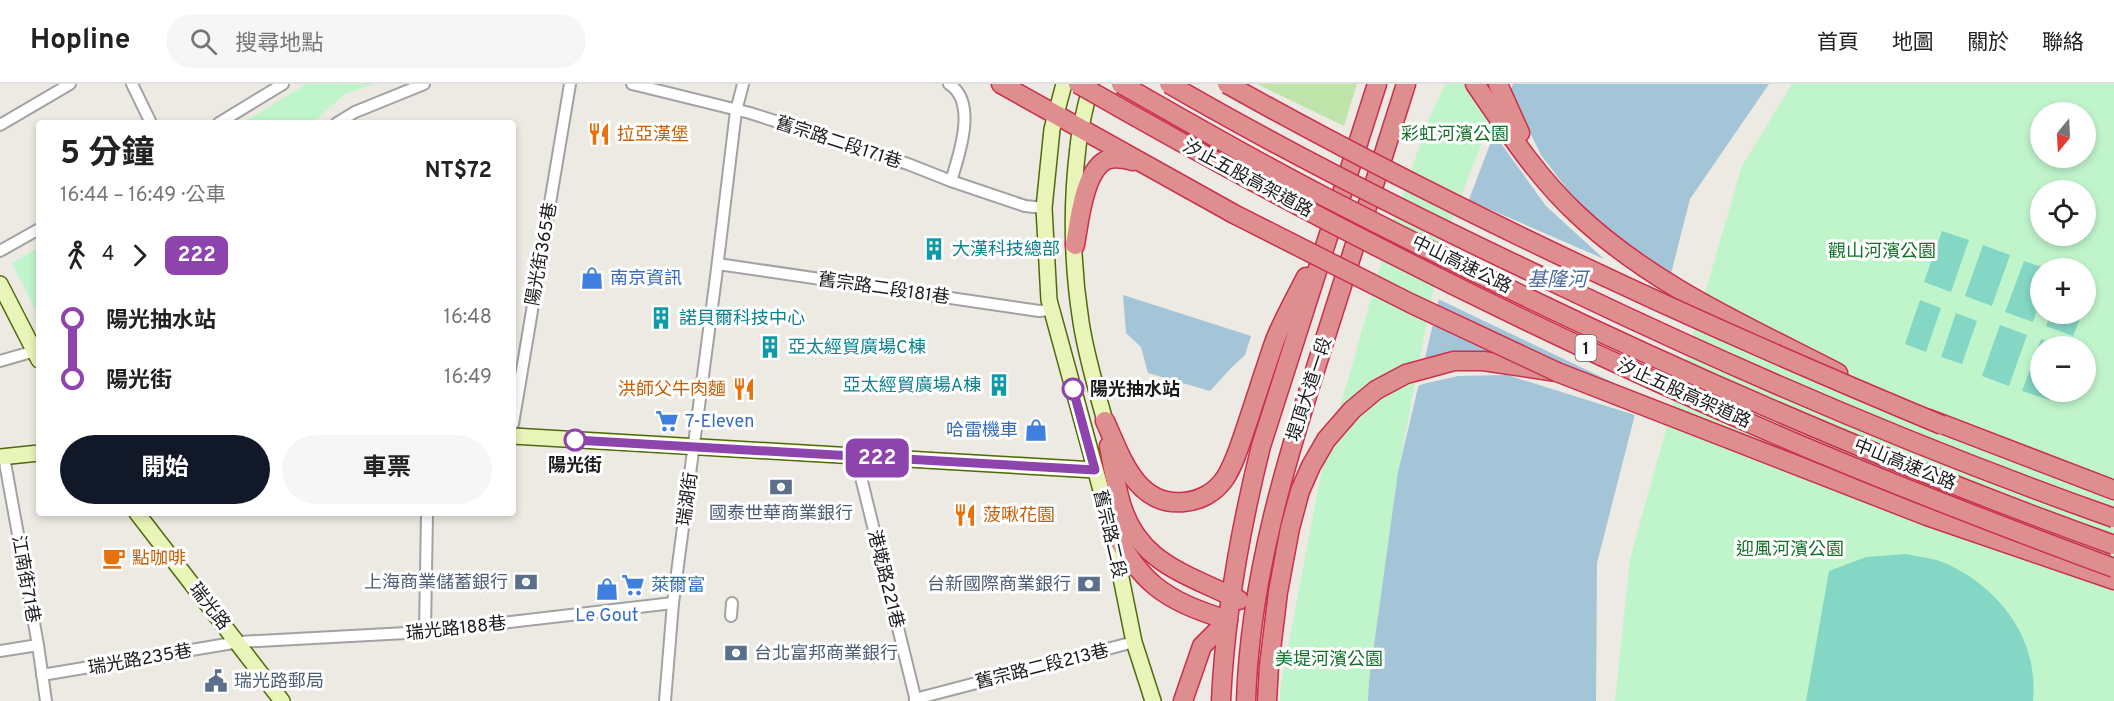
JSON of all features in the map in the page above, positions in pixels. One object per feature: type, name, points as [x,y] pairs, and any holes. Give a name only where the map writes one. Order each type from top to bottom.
[{"type":"highway","points":[[1001,84],[1234,214],[1410,303],[1557,372],[1927,516],[2114,580]]},
{"type":"highway","name":"汐止五股高架道路","points":[[1078,84],[1223,165],[1391,254],[1642,374],[1792,441],[1940,503],[2114,568]]},
{"type":"highway","name":"中山高速公路","points":[[1121,84],[1322,196],[1571,318],[1853,444],[2114,545]]},
{"type":"highway","name":"中山高速公路","points":[[1169,84],[1381,198],[1497,256],[1699,351],[1881,430],[2114,519]]},
{"type":"highway","points":[[1227,84],[1411,182],[1606,277],[1868,395],[2114,490]]},
{"type":"highway","name":"堤頂大道一段","points":[[1221,701],[1230,596],[1243,521],[1262,446],[1377,84]]},
{"type":"highway","name":"堤頂大道一段","points":[[1246,701],[1255,608],[1272,519],[1288,455],[1406,84]]},
{"type":"highway","points":[[1475,84],[1544,180],[1602,237],[1657,277],[1717,312],[1942,425]]},
{"type":"highway","points":[[1498,84],[1514,122],[1544,180]]},
{"type":"highway","points":[[1075,245],[1089,182],[1102,163],[1109,159],[1119,158],[1149,166]]},
{"type":"highway","points":[[1105,420],[1129,473],[1147,494],[1163,501],[1176,503],[1203,497],[1215,489],[1228,472],[1254,406],[1275,341],[1336,213]]},
{"type":"highway","points":[[1267,701],[1278,592],[1290,528],[1300,491],[1326,440],[1352,410],[1376,390],[1406,374],[1454,361],[1483,361],[1557,372]]},
{"type":"highway","points":[[1105,420],[1119,497],[1125,517],[1142,545],[1158,560],[1255,608]]},
{"type":"highway","points":[[1110,523],[1132,563],[1165,594],[1195,610],[1228,620],[1202,646],[1183,701]]},
{"type":"main road","name":"舊宗路二段","points":[[1064,84],[1056,114],[1044,208],[1051,310],[1110,523],[1134,642],[1152,701]]},
{"type":"main road","points":[[1091,84],[1081,128],[1075,177],[1075,245],[1081,323],[1105,420]]},
{"type":"main road","points":[[0,284],[36,353]]},
{"type":"main road","points":[[516,436],[1095,470]]},
{"type":"main road","points":[[2,457],[36,453]]},
{"type":"main road","name":"瑞光路","points":[[139,516],[239,642],[282,701]]},
{"type":"street","points":[[0,125],[70,84]]},
{"type":"street","points":[[132,84],[150,120]]},
{"type":"street","points":[[224,120],[283,84]]},
{"type":"street","points":[[342,120],[355,112],[424,84]]},
{"type":"street","name":"陽光街365巷","points":[[516,406],[570,84]]},
{"type":"street","name":"舊宗路二段171巷","points":[[632,84],[736,111],[908,164],[1025,206],[1044,208]]},
{"type":"street","name":"瑞湖街","points":[[665,701],[673,603],[736,111],[743,84]]},
{"type":"street","points":[[949,84],[954,87],[966,109],[959,154],[951,181]]},
{"type":"street","points":[[355,112],[357,120]]},
{"type":"street","points":[[0,251],[36,231]]},
{"type":"street","name":"舊宗路二段181巷","points":[[718,264],[1039,311],[1051,310]]},
{"type":"street","points":[[0,361],[36,355]]},
{"type":"street","name":"江南街71巷","points":[[2,457],[38,645],[46,701]]},
{"type":"street","name":"港墘路221巷","points":[[856,457],[916,700]]},
{"type":"street","points":[[425,632],[427,516]]},
{"type":"street","name":"瑞光路188巷","points":[[239,642],[425,632],[673,603]]},
{"type":"street","points":[[732,603],[732,616]]},
{"type":"street","name":"瑞光路235巷","points":[[42,675],[239,642]]},
{"type":"street","name":"舊宗路二段213巷","points":[[916,700],[1134,642]]},
{"type":"street","points":[[0,651],[38,645]]},
{"type":"green space","points":[[306,84],[375,84],[345,94],[315,120],[247,120]]},
{"type":"green space","points":[[1257,84],[1357,84],[1344,126]]},
{"type":"green space","name":"美堤河濱公園","points":[[1445,84],[1504,84],[1441,249],[1398,472],[1368,701],[1280,701],[1280,689],[1320,478],[1391,228],[1429,119]]},
{"type":"green space","points":[[1792,84],[2114,84],[2114,701],[1615,701],[1630,559],[1742,166]]},
{"type":"green space","points":[[36,249],[36,311],[12,263]]},
{"type":"shaded area","points":[[1942,231],[1969,240],[1951,292],[1924,282]]},
{"type":"shaded area","points":[[1983,245],[2010,255],[1992,306],[1965,296]]},
{"type":"shaded area","points":[[2024,261],[2030,263],[2030,321],[2005,312]]},
{"type":"shaded area","points":[[1920,300],[1941,308],[1926,352],[1905,344]]},
{"type":"shaded area","points":[[1956,313],[1977,321],[1962,364],[1941,357]]},
{"type":"shaded area","points":[[2047,324],[2078,324],[2073,336],[2046,326]]},
{"type":"shaded area","points":[[2000,325],[2027,335],[2009,386],[1982,376]]},
{"type":"shaded area","points":[[2030,369],[2030,394],[2022,391]]},
{"type":"shaded area","points":[[1906,554],[1947,564],[1984,587],[2000,602],[2023,637],[2030,657],[2033,701],[1806,701],[1829,571],[1866,557]]},
{"type":"water","name":"基隆河","points":[[1513,84],[1769,84],[1690,199],[1597,563],[1596,701],[1368,701],[1398,472],[1452,244]]},
{"type":"water","points":[[1123,295],[1251,336],[1245,355],[1210,391],[1148,373],[1141,347],[1126,333]]},
{"type":"pier","points":[[1510,85],[1510,91],[1541,155],[1586,214],[1673,280],[1638,416],[1507,375],[1458,376],[1414,388],[1419,370],[1506,357],[1430,324],[1433,311],[1462,326],[1635,393],[1436,298],[1449,244],[1466,199],[1604,259],[1546,206],[1492,131]]},
{"type":"bus line","name":"222","points":[[575,440],[1095,470],[1073,389]]},
{"type":"place","name":"拉亞漢堡","points":[[599,134]]},
{"type":"place","name":"大漢科技總部","points":[[934,249]]},
{"type":"place","name":"南京資訊","points":[[592,278]]},
{"type":"place","name":"諾貝爾科技中心","points":[[661,318]]},
{"type":"place","name":"亞太經貿廣場C棟","points":[[770,347]]},
{"type":"place","name":"亞太經貿廣場A棟","points":[[999,385]]},
{"type":"place","name":"洪師父牛肉麵","points":[[744,389]]},
{"type":"place","name":"陽光抽水站","points":[[1073,389]]},
{"type":"place","name":"7-Eleven","points":[[667,421]]},
{"type":"place","name":"哈雷機車","points":[[1036,430]]},
{"type":"place","name":"陽光街","points":[[575,440]]},
{"type":"place","name":"國泰世華商業銀行","points":[[781,487]]},
{"type":"place","name":"菠啾花園","points":[[965,515]]},
{"type":"place","name":"點咖啡","points":[[114,558]]},
{"type":"place","name":"上海商業儲蓄銀行","points":[[526,582]]},
{"type":"place","name":"台新國際商業銀行","points":[[1089,584]]},
{"type":"place","name":"萊爾富","points":[[633,585]]},
{"type":"place","name":"Le Gout","points":[[607,589]]},
{"type":"place","name":"台北富邦商業銀行","points":[[736,653]]},
{"type":"place","name":"瑞光路郵局","points":[[216,681]]},
{"type":"park label","name":"彩虹河濱公園","points":[[1455,134]]},
{"type":"park label","name":"觀山河濱公園","points":[[1882,251]]},
{"type":"park label","name":"迎風河濱公園","points":[[1790,549]]}]
